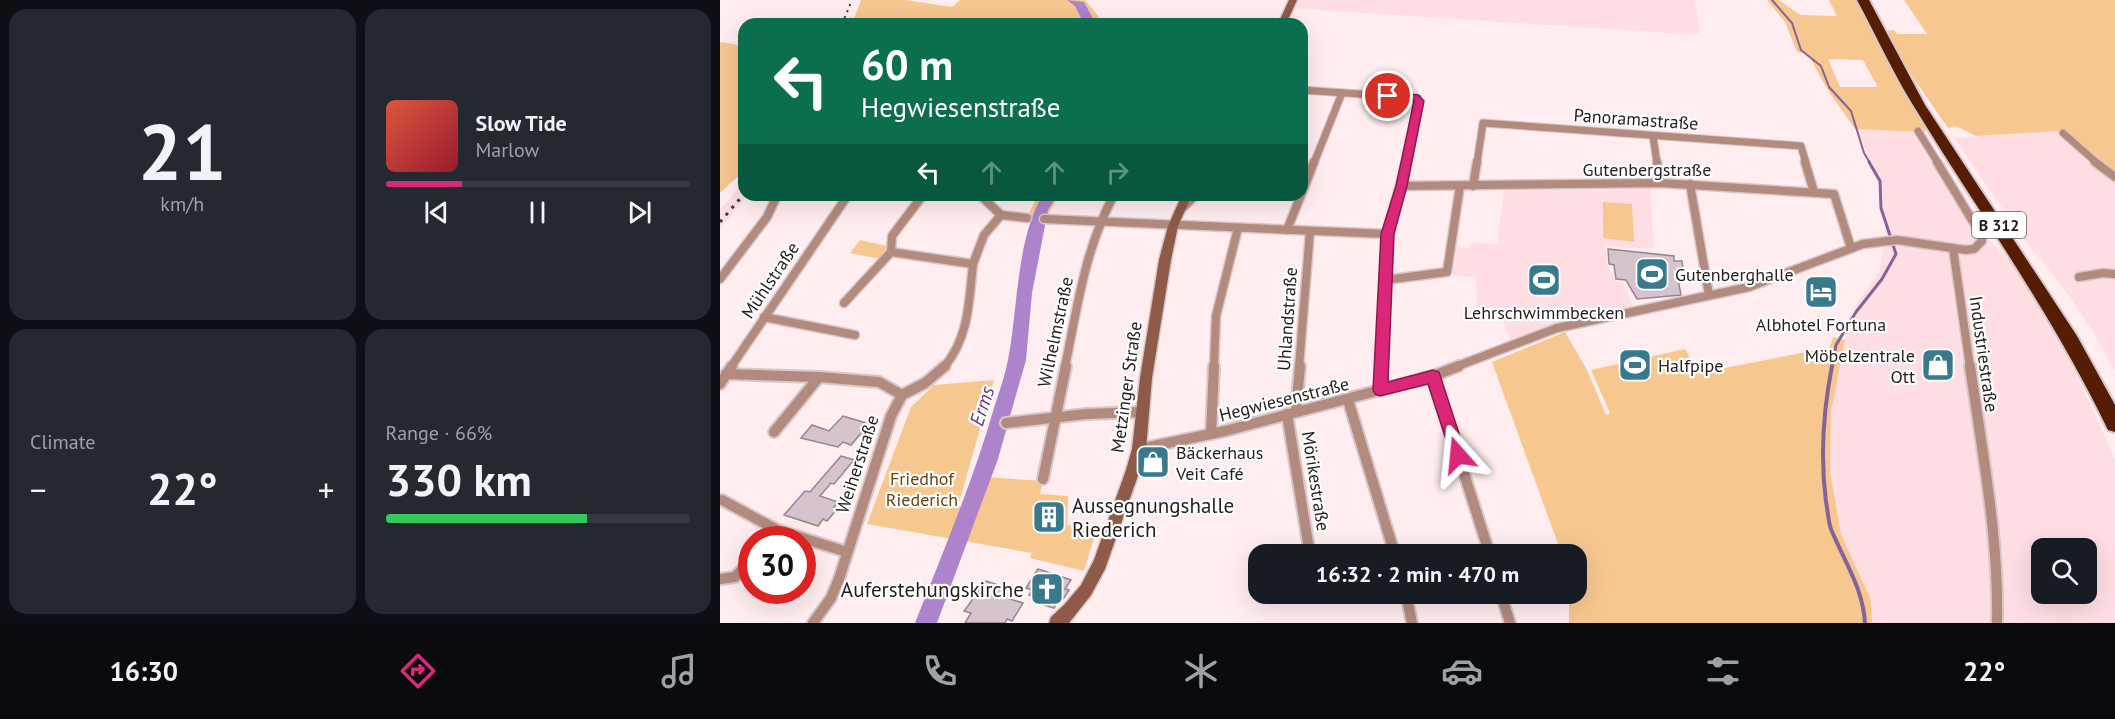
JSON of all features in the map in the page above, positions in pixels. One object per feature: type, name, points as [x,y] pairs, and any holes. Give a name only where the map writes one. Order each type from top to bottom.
[{"type":"highway","name":"B 312","points":[[1863,0],[1918,103],[2023,260],[2070,338],[2115,424]]},
{"type":"street","points":[[1285,18],[1293,0]]},
{"type":"street","points":[[1308,90],[1418,98],[1419,101],[1401,186],[1387,234],[1380,390]]},
{"type":"street","points":[[1308,179],[1342,93]]},
{"type":"street","name":"Panoramastraße","points":[[1473,186],[1483,123],[1801,146],[1814,192]]},
{"type":"street","points":[[1917,131],[1981,235],[1982,241],[1974,249],[1953,248]]},
{"type":"street","points":[[2063,133],[2115,177]]},
{"type":"street","points":[[1653,136],[1660,183]]},
{"type":"street","name":"Gutenbergstraße","points":[[1401,186],[1660,183],[1834,194],[1851,248]]},
{"type":"street","points":[[1690,184],[1709,295]]},
{"type":"street","points":[[1385,280],[1447,272],[1460,186]]},
{"type":"street","points":[[720,279],[767,217],[775,201]]},
{"type":"street","name":"Mühlstraße","points":[[720,384],[844,201]]},
{"type":"street","points":[[844,303],[891,252],[892,236],[918,201]]},
{"type":"street","points":[[986,201],[1001,215],[1027,218]]},
{"type":"street","name":"Wilhelmstraße","points":[[1042,479],[1084,275],[1100,222],[1110,201]]},
{"type":"street","name":"Metzinger Straße","points":[[1057,623],[1071,611],[1100,564],[1139,448],[1158,299],[1173,226],[1184,201]]},
{"type":"street","name":"Metzinger Straße","points":[[1178,211],[1189,201]]},
{"type":"street","points":[[1287,230],[1299,201]]},
{"type":"street","points":[[726,374],[819,377],[879,382],[902,395],[931,380],[957,354],[963,341],[973,264],[984,235],[1001,215]]},
{"type":"street","points":[[1044,219],[1387,234]]},
{"type":"street","points":[[1211,434],[1216,316],[1238,228]]},
{"type":"street","name":"Uhlandstraße","points":[[1292,412],[1310,231]]},
{"type":"street","name":"Hegwiesenstraße","points":[[1139,448],[1211,434],[1292,412],[1348,400],[1433,376],[1557,328],[1756,285],[1851,248],[1892,240],[1953,248]]},
{"type":"street","name":"Industriestraße","points":[[1953,248],[1993,526],[1998,580],[1997,623]]},
{"type":"street","points":[[891,252],[973,264]]},
{"type":"street","points":[[2079,276],[2115,274]]},
{"type":"street","points":[[764,317],[855,335]]},
{"type":"street","points":[[1433,376],[1486,544]]},
{"type":"street","points":[[774,432],[819,377]]},
{"type":"street","name":"Weiherstraße","points":[[813,623],[831,598],[891,416],[902,395]]},
{"type":"street","points":[[1348,400],[1392,544]]},
{"type":"street","points":[[1006,423],[1054,416],[1142,411]]},
{"type":"street","name":"Mörikestraße","points":[[1292,412],[1309,544]]},
{"type":"street","points":[[722,500],[770,526]]},
{"type":"street","points":[[816,542],[847,552]]},
{"type":"street","points":[[720,579],[735,578],[738,575]]},
{"type":"street","points":[[1408,604],[1412,623]]},
{"type":"street","points":[[1504,604],[1510,623]]},
{"type":"shaded area","points":[[1293,0],[1695,0],[1700,35],[1289,8]]},
{"type":"shaded area","points":[[1855,129],[1925,132],[1986,237],[2010,261],[2073,367],[2115,459],[2115,623],[1872,623],[1871,600],[1841,534],[1830,471],[1831,412],[1845,340],[1855,306],[1879,272],[1886,237],[1882,187]]},
{"type":"shaded area","points":[[2058,131],[2115,181],[2115,372],[2096,336],[2066,291],[2020,234],[1954,138]]},
{"type":"shaded area","points":[[738,189],[738,201],[743,201],[720,229],[720,210]]},
{"type":"shaded area","points":[[1650,189],[1654,249],[1606,246],[1607,265],[1616,281],[1623,283],[1633,306],[1511,341],[1503,320],[1476,318],[1475,277],[1453,276],[1457,247],[1469,248],[1473,242],[1497,245],[1504,191]]},
{"type":"green space","points":[[861,0],[905,0],[952,7],[960,0],[1085,0],[1099,18],[854,18]]},
{"type":"green space","points":[[1767,0],[1779,0],[1800,15],[1837,16],[1829,0],[1855,0],[1927,126],[1925,132],[1855,129],[1827,89],[1808,54],[1797,52],[1785,22]],"holes":[[[1828,59],[1863,60],[1878,87],[1840,87]]]},
{"type":"green space","points":[[1904,0],[2115,0],[2115,173],[2072,138],[2059,131],[1976,136],[1956,126],[1948,128],[1901,60],[1886,31],[1894,30],[1897,34],[1927,34]]},
{"type":"green space","points":[[720,43],[738,45],[738,176],[720,193]]},
{"type":"green space","points":[[1035,201],[1056,201],[1046,218],[1027,217]]},
{"type":"green space","points":[[1603,202],[1632,204],[1634,242],[1603,238]]},
{"type":"green space","points":[[860,240],[887,246],[880,259],[850,253]]},
{"type":"green space","points":[[1565,332],[1587,370],[1606,415],[1610,413],[1591,370],[1685,349],[1699,373],[1822,349],[1828,354],[1833,337],[1845,340],[1831,412],[1830,471],[1841,534],[1871,600],[1872,623],[1569,623],[1569,604],[1587,604],[1587,544],[1558,544],[1492,362]]},
{"type":"green space","name":"Friedhof Riederich","points":[[994,380],[958,506],[974,509],[985,477],[1043,481],[1040,494],[1068,496],[1067,525],[1097,529],[1084,571],[1030,558],[1032,553],[867,524],[911,407],[934,385]]},
{"type":"building","name":"Gutenberghalle","points":[[1608,249],[1674,256],[1674,261],[1682,261],[1683,270],[1689,271],[1690,280],[1678,279],[1681,295],[1637,299],[1626,280],[1616,279],[1614,265],[1609,264]]},
{"type":"building","points":[[843,416],[869,424],[851,445],[843,442],[838,447],[801,438],[812,425],[829,431]]},
{"type":"building","points":[[841,456],[854,460],[834,484],[831,483],[820,496],[838,502],[834,507],[838,508],[827,521],[823,519],[818,526],[784,515],[805,491],[810,492]]},
{"type":"building","name":"Aussegnungshalle Riederich","points":[[1047,505],[1059,505],[1052,528],[1040,528]]},
{"type":"building","name":"Auferstehungskirche","points":[[1038,569],[1071,580],[1065,589],[1069,590],[1064,598],[1060,597],[1054,608],[1044,605],[1046,601],[1029,595],[1032,590],[1026,588]]},
{"type":"building","points":[[986,581],[1016,591],[1010,599],[1023,603],[1012,621],[1007,619],[1005,623],[965,623],[971,613],[964,611]]},
{"type":"waterway","name":"Erms","points":[[1073,0],[1080,4],[1087,18]]},
{"type":"waterway","points":[[1772,0],[1792,23],[1801,50],[1821,66],[1829,87],[1851,111],[1864,153],[1870,163]]},
{"type":"waterway","points":[[1832,367],[1836,345],[1856,312],[1882,279],[1896,254],[1881,208],[1880,181],[1869,162]]},
{"type":"waterway","name":"Erms","points":[[926,623],[988,459],[1017,360],[1024,293],[1041,210],[1046,201]]},
{"type":"waterway","points":[[1832,366],[1823,434],[1826,502],[1831,529],[1861,598],[1865,623]]},
{"type":"railway","points":[[844,18],[852,0]]},
{"type":"railway","points":[[720,222],[738,201]]},
{"type":"place","name":"Gutenberghalle","points":[[1652,274]]},
{"type":"place","name":"Lehrschwimmbecken","points":[[1544,280]]},
{"type":"place","name":"Albhotel Fortuna","points":[[1821,292]]},
{"type":"place","name":"Halfpipe","points":[[1635,365]]},
{"type":"place","name":"Möbelzentrale Ott","points":[[1938,365]]},
{"type":"place","name":"Bäckerhaus Veit Café","points":[[1153,462]]},
{"type":"place","name":"Aussegnungshalle Riederich","points":[[1049,517]]},
{"type":"place","name":"Auferstehungskirche","points":[[1047,589]]},
{"type":"route","points":[[1388,96],[1418,98],[1419,101],[1401,186],[1387,234],[1380,390],[1433,376],[1458,455]]}]
